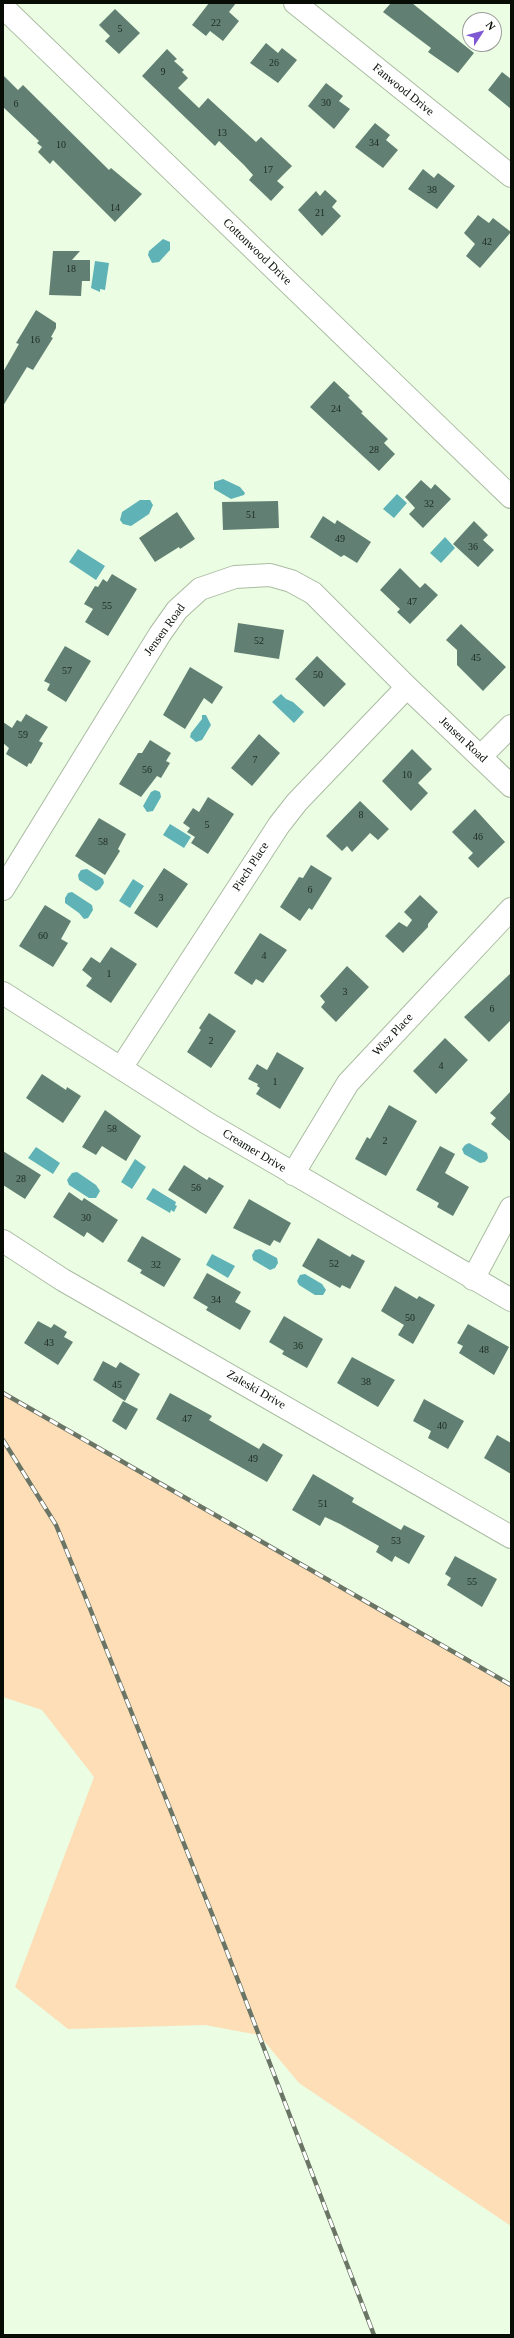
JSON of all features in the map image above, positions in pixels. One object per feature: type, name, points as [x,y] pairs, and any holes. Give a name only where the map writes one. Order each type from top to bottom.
[{"type":"street","name":"Fanwood Drive","points":[[295,3],[511,176]]},
{"type":"street","name":"Cottonwood Drive","points":[[3,7],[511,497]]},
{"type":"street","name":"Jensen Road","points":[[3,889],[160,634],[177,610],[200,589],[235,576],[270,575],[291,581],[313,593],[407,687],[511,786]]},
{"type":"street","name":"Piech Place","points":[[121,1068],[279,825],[297,802],[407,687]]},
{"type":"street","points":[[481,756],[511,726]]},
{"type":"street","name":"Wisz Place","points":[[293,1174],[348,1083],[511,909]]},
{"type":"street","name":"Creamer Drive","points":[[3,993],[207,1123],[511,1300]]},
{"type":"street","points":[[473,1279],[511,1208]]},
{"type":"street","name":"Zaleski Drive","points":[[3,1241],[63,1280],[511,1537]]},
{"type":"shaded area","points":[[3,1393],[511,1685],[511,2226],[299,2083],[259,2035],[205,2025],[68,2029],[15,1987],[94,1777],[42,1710],[3,1697]]},
{"type":"water","points":[[163,239],[170,242],[170,250],[159,262],[152,263],[148,255],[149,251]]},
{"type":"water","points":[[95,261],[109,263],[105,290],[100,289],[100,292],[91,288]]},
{"type":"water","points":[[223,479],[240,487],[245,493],[244,495],[231,499],[214,489],[214,482]]},
{"type":"water","points":[[397,494],[407,503],[394,518],[383,509]]},
{"type":"water","points":[[140,500],[150,500],[153,505],[149,514],[131,526],[123,524],[120,520],[122,512]]},
{"type":"water","points":[[445,537],[455,548],[441,563],[430,553]]},
{"type":"water","points":[[78,549],[105,566],[96,580],[69,562]]},
{"type":"water","points":[[281,694],[304,712],[294,723],[272,702]]},
{"type":"water","points":[[202,715],[206,715],[211,725],[202,740],[196,742],[190,737],[191,733],[202,719]]},
{"type":"water","points":[[155,790],[160,792],[161,797],[153,811],[147,812],[143,806],[151,792]]},
{"type":"water","points":[[170,824],[191,837],[184,848],[163,835]]},
{"type":"water","points":[[87,869],[103,879],[104,883],[100,889],[96,891],[79,880],[78,875],[81,870]]},
{"type":"water","points":[[133,879],[144,886],[130,908],[119,901]]},
{"type":"water","points":[[72,892],[92,905],[93,910],[88,918],[84,919],[79,913],[65,903],[65,898],[68,893]]},
{"type":"water","points":[[469,1143],[487,1153],[488,1158],[485,1162],[480,1163],[464,1154],[462,1149]]},
{"type":"water","points":[[36,1147],[60,1163],[53,1174],[28,1158]]},
{"type":"water","points":[[135,1159],[146,1167],[132,1189],[121,1182]]},
{"type":"water","points":[[77,1172],[96,1185],[100,1191],[96,1198],[89,1198],[69,1185],[67,1180],[72,1173]]},
{"type":"water","points":[[153,1188],[176,1202],[175,1205],[177,1206],[174,1212],[171,1210],[170,1213],[146,1199]]},
{"type":"water","points":[[260,1249],[277,1258],[278,1263],[275,1268],[270,1270],[253,1260],[252,1255],[255,1250]]},
{"type":"water","points":[[212,1254],[235,1266],[228,1278],[206,1265]]},
{"type":"water","points":[[305,1274],[322,1284],[326,1290],[323,1295],[315,1295],[299,1285],[297,1281],[300,1275]]},
{"type":"building","points":[[209,3],[236,3],[229,12],[239,21],[223,41],[210,31],[206,36],[192,25]]},
{"type":"building","points":[[391,3],[412,3],[462,43],[462,52],[474,53],[458,73],[428,52],[431,48],[383,12]]},
{"type":"building","points":[[115,9],[140,33],[119,54],[105,41],[110,36],[99,25]]},
{"type":"building","points":[[266,43],[278,53],[282,48],[297,60],[278,83],[250,63]]},
{"type":"building","points":[[167,49],[177,59],[174,61],[184,70],[182,72],[188,78],[178,88],[199,108],[208,98],[256,142],[261,137],[292,166],[277,181],[284,187],[271,201],[249,180],[253,175],[244,165],[219,141],[215,146],[142,76]]},
{"type":"building","points":[[502,72],[511,79],[511,109],[488,90]]},
{"type":"building","points":[[3,75],[18,90],[23,85],[109,170],[111,168],[142,194],[115,222],[53,160],[50,164],[38,152],[42,147],[37,143],[39,141],[3,107]]},
{"type":"building","points":[[326,83],[343,96],[339,101],[350,109],[334,129],[308,106]]},
{"type":"building","points":[[375,123],[390,135],[386,140],[398,150],[383,168],[355,147]]},
{"type":"building","points":[[423,169],[434,178],[438,173],[455,186],[437,209],[408,189]]},
{"type":"building","points":[[325,190],[337,201],[332,207],[341,216],[322,236],[298,210],[316,191],[320,196]]},
{"type":"building","points":[[478,215],[489,223],[493,218],[511,232],[480,268],[466,256],[475,244],[464,233]]},
{"type":"building","points":[[53,251],[80,251],[72,260],[90,260],[90,281],[82,281],[81,296],[49,295]]},
{"type":"building","points":[[36,310],[56,323],[56,328],[51,337],[53,338],[33,370],[27,367],[3,406],[3,372],[19,344],[16,343]]},
{"type":"building","points":[[334,381],[350,396],[348,397],[363,412],[361,413],[388,439],[384,443],[395,454],[379,471],[310,407]]},
{"type":"building","points":[[421,480],[431,489],[435,484],[451,499],[423,528],[409,514],[415,508],[405,497]]},
{"type":"building","points":[[278,501],[279,528],[223,530],[222,502]]},
{"type":"building","points":[[177,512],[195,539],[155,562],[139,538]]},
{"type":"building","points":[[323,516],[335,524],[337,520],[371,542],[357,563],[344,555],[341,557],[310,537]]},
{"type":"building","points":[[474,521],[488,535],[483,540],[494,550],[478,567],[453,544]]},
{"type":"building","points":[[400,568],[420,588],[425,583],[438,595],[410,624],[397,612],[400,609],[380,590]]},
{"type":"building","points":[[112,574],[137,589],[108,636],[85,622],[93,609],[84,604],[95,586],[98,587],[103,579],[107,582]]},
{"type":"building","points":[[238,623],[284,630],[279,659],[234,652]]},
{"type":"building","points":[[461,624],[506,667],[483,691],[457,665],[457,650],[446,640]]},
{"type":"building","points":[[65,646],[91,661],[66,702],[47,690],[50,684],[44,681]]},
{"type":"building","points":[[317,656],[346,684],[324,707],[295,679]]},
{"type":"building","points":[[190,667],[223,687],[212,704],[204,698],[185,729],[163,715]]},
{"type":"building","points":[[26,714],[48,727],[39,741],[43,743],[31,764],[29,763],[27,767],[6,754],[9,748],[3,743],[3,722],[12,728],[17,720],[21,722]]},
{"type":"building","points":[[259,734],[280,753],[252,786],[231,768]]},
{"type":"building","points":[[150,740],[171,753],[166,761],[170,763],[161,778],[157,776],[141,797],[119,784],[138,753],[142,753]]},
{"type":"building","points":[[412,749],[432,769],[418,783],[428,793],[411,811],[382,781]]},
{"type":"building","points":[[208,797],[234,814],[208,854],[191,843],[195,837],[187,832],[190,828],[183,823],[193,808],[199,812]]},
{"type":"building","points":[[360,801],[389,829],[378,840],[370,833],[352,852],[347,846],[342,851],[326,836]]},
{"type":"building","points":[[475,809],[505,842],[478,868],[468,858],[473,853],[452,832]]},
{"type":"building","points":[[99,818],[126,834],[118,849],[120,851],[105,875],[75,856]]},
{"type":"building","points":[[311,865],[332,878],[312,910],[309,908],[300,921],[280,907],[299,877],[303,878]]},
{"type":"building","points":[[164,868],[188,884],[157,928],[134,913]]},
{"type":"building","points":[[420,895],[438,912],[428,924],[428,927],[403,953],[385,936],[399,922],[407,927],[412,920],[404,912]]},
{"type":"building","points":[[45,905],[71,921],[61,939],[68,943],[53,967],[19,946]]},
{"type":"building","points":[[260,933],[287,950],[263,983],[256,979],[252,985],[234,973]]},
{"type":"building","points":[[111,947],[137,964],[111,1003],[86,986],[92,978],[82,970],[91,957],[100,963]]},
{"type":"building","points":[[347,966],[369,987],[336,1022],[321,1007],[325,1002],[320,996]]},
{"type":"building","points":[[511,973],[511,1020],[489,1042],[464,1017]]},
{"type":"building","points":[[209,1013],[236,1031],[211,1068],[187,1052],[201,1030],[199,1028]]},
{"type":"building","points":[[445,1038],[468,1060],[436,1094],[413,1071]]},
{"type":"building","points":[[277,1052],[304,1068],[280,1109],[256,1094],[260,1088],[257,1086],[258,1084],[248,1079],[257,1064],[267,1070]]},
{"type":"building","points":[[42,1074],[66,1090],[67,1087],[81,1096],[63,1123],[26,1098]]},
{"type":"building","points":[[511,1091],[511,1142],[491,1124],[496,1118],[490,1113]]},
{"type":"building","points":[[389,1105],[417,1121],[386,1176],[355,1159],[367,1137],[370,1139]]},
{"type":"building","points":[[105,1110],[141,1136],[126,1161],[102,1146],[96,1155],[82,1147]]},
{"type":"building","points":[[440,1146],[455,1154],[445,1173],[469,1187],[453,1216],[437,1207],[439,1203],[416,1190]]},
{"type":"building","points":[[3,1151],[41,1175],[25,1199],[3,1185]]},
{"type":"building","points":[[184,1165],[207,1180],[209,1177],[224,1186],[206,1214],[168,1190]]},
{"type":"building","points":[[69,1192],[82,1201],[84,1198],[118,1220],[103,1243],[87,1232],[84,1237],[53,1217]]},
{"type":"building","points":[[249,1199],[291,1223],[280,1243],[274,1240],[270,1246],[233,1228]]},
{"type":"building","points":[[142,1236],[181,1259],[164,1287],[140,1273],[142,1270],[127,1261]]},
{"type":"building","points":[[318,1238],[350,1257],[352,1254],[365,1261],[350,1289],[342,1285],[340,1288],[302,1266]]},
{"type":"building","points":[[207,1273],[241,1292],[235,1302],[251,1311],[240,1330],[206,1310],[208,1307],[193,1298]]},
{"type":"building","points":[[395,1286],[417,1299],[419,1296],[435,1305],[413,1344],[398,1335],[404,1325],[381,1311]]},
{"type":"building","points":[[284,1316],[323,1339],[307,1368],[282,1354],[284,1351],[269,1342]]},
{"type":"building","points":[[38,1321],[51,1328],[54,1324],[67,1332],[64,1337],[73,1342],[58,1365],[24,1343]]},
{"type":"building","points":[[468,1324],[509,1347],[494,1375],[459,1353],[463,1346],[457,1343]]},
{"type":"building","points":[[352,1357],[395,1380],[378,1407],[337,1383]]},
{"type":"building","points":[[103,1361],[116,1368],[120,1362],[140,1374],[125,1401],[93,1380]]},
{"type":"building","points":[[170,1393],[212,1416],[209,1420],[259,1449],[263,1443],[283,1455],[267,1482],[156,1419]]},
{"type":"building","points":[[424,1399],[464,1421],[448,1449],[428,1438],[431,1431],[413,1421]]},
{"type":"building","points":[[123,1401],[138,1409],[126,1430],[112,1421]]},
{"type":"building","points":[[497,1435],[511,1443],[511,1474],[484,1458]]},
{"type":"building","points":[[313,1474],[354,1498],[352,1502],[401,1530],[404,1525],[425,1536],[409,1564],[395,1556],[392,1562],[376,1552],[379,1546],[325,1517],[320,1526],[292,1510]]},
{"type":"building","points":[[455,1556],[497,1579],[482,1607],[447,1585],[451,1578],[445,1574]]},
{"type":"railway","points":[[3,1393],[511,1685]]},
{"type":"railway","points":[[3,1440],[56,1525],[224,1944],[374,2335]]}]
